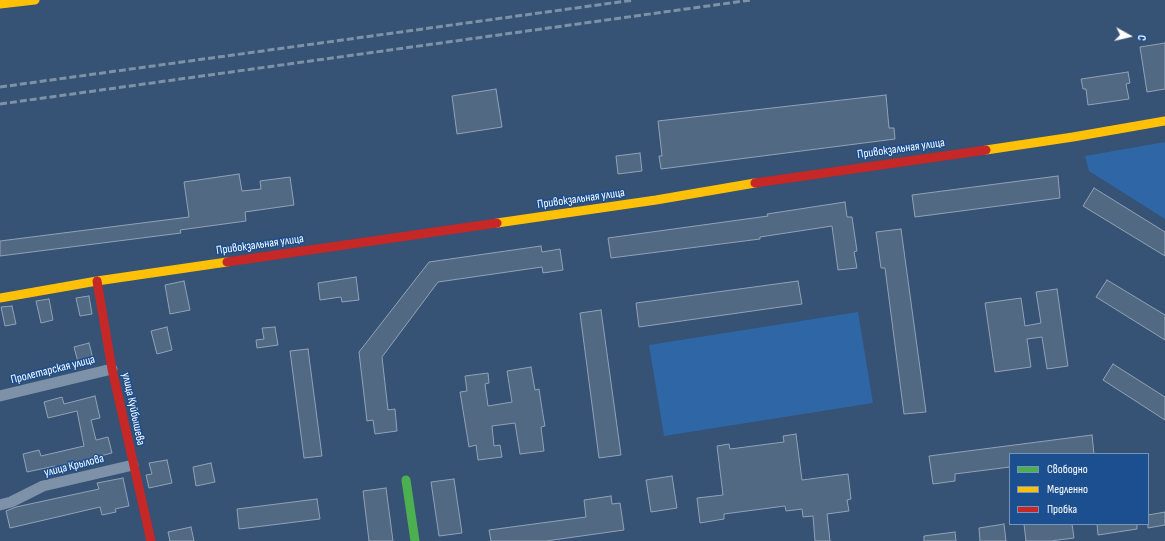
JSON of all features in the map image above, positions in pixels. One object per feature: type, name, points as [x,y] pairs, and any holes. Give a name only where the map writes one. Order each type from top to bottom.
[{"type":"street","points":[[0,4],[35,0]]},
{"type":"street","name":"Привокзальная улица","points":[[0,298],[97,281],[656,200],[758,182],[1073,137],[1165,121]]},
{"type":"street","name":"улица Куйбышева","points":[[97,281],[112,369],[151,541]]},
{"type":"street","name":"Пролетарская улица","points":[[0,396],[112,369]]},
{"type":"street","name":"улица Крылова","points":[[0,505],[11,502],[44,486],[133,465]]},
{"type":"street","points":[[406,480],[415,541]]},
{"type":"shaded area","points":[[1165,142],[1165,219],[1089,171],[1085,156]]},
{"type":"shaded area","points":[[858,312],[873,403],[664,436],[649,345]]},
{"type":"building","points":[[1165,43],[1165,89],[1147,92],[1140,47]]},
{"type":"building","points":[[1128,72],[1130,83],[1126,84],[1129,99],[1088,105],[1086,89],[1083,89],[1081,79]]},
{"type":"building","points":[[496,89],[502,127],[457,134],[452,96]]},
{"type":"building","points":[[886,95],[889,128],[894,128],[895,139],[661,169],[659,156],[662,156],[658,121]]},
{"type":"building","points":[[640,153],[642,171],[618,174],[616,156]]},
{"type":"building","points":[[239,174],[242,191],[261,189],[260,181],[290,177],[294,205],[245,212],[246,221],[180,230],[181,233],[0,256],[0,241],[189,217],[184,182]]},
{"type":"building","points":[[1058,176],[1060,198],[915,217],[912,195]]},
{"type":"building","points":[[1094,188],[1165,232],[1165,256],[1083,206]]},
{"type":"building","points":[[845,202],[847,217],[852,217],[857,251],[854,252],[857,268],[838,270],[832,226],[760,237],[760,239],[611,258],[608,238],[768,216],[767,214]]},
{"type":"building","points":[[901,229],[926,412],[904,414],[885,268],[881,268],[876,232]]},
{"type":"building","points":[[541,246],[542,252],[560,249],[563,270],[543,273],[542,267],[438,282],[382,357],[388,410],[395,409],[397,431],[375,434],[373,420],[367,421],[359,352],[429,262]]},
{"type":"building","points":[[356,277],[359,300],[342,302],[341,297],[320,300],[318,283]]},
{"type":"building","points":[[1107,280],[1165,315],[1165,340],[1096,297]]},
{"type":"building","points":[[184,281],[190,310],[170,314],[165,285]]},
{"type":"building","points":[[798,281],[802,304],[639,327],[636,303]]},
{"type":"building","points":[[1057,289],[1068,366],[1047,369],[1042,337],[1027,339],[1031,367],[995,372],[985,303],[1021,298],[1025,326],[1041,323],[1036,292]]},
{"type":"building","points":[[89,296],[92,314],[80,316],[76,298]]},
{"type":"building","points":[[49,299],[53,320],[41,323],[36,301]]},
{"type":"building","points":[[12,306],[16,324],[5,326],[1,307]]},
{"type":"building","points":[[601,310],[621,455],[599,458],[580,313]]},
{"type":"building","points":[[167,327],[172,350],[157,354],[151,331]]},
{"type":"building","points":[[275,327],[278,345],[257,348],[256,340],[264,339],[262,328]]},
{"type":"building","points":[[89,343],[93,359],[78,362],[74,347]]},
{"type":"building","points":[[308,349],[322,456],[304,458],[290,351]]},
{"type":"building","points":[[1113,364],[1165,397],[1165,420],[1103,380]]},
{"type":"building","points":[[531,367],[535,390],[539,389],[545,426],[541,427],[544,451],[520,454],[515,423],[492,426],[494,446],[500,445],[502,457],[478,460],[476,445],[469,447],[460,392],[467,391],[465,376],[488,373],[489,383],[485,384],[488,406],[512,402],[507,371]]},
{"type":"building","points":[[95,396],[100,418],[91,420],[96,440],[108,437],[112,453],[100,456],[101,462],[89,465],[88,461],[56,468],[55,466],[27,472],[23,454],[39,450],[41,456],[84,446],[77,411],[48,418],[44,402],[62,397],[64,404]]},
{"type":"building","points":[[796,434],[802,480],[848,474],[851,499],[847,500],[849,511],[827,514],[830,541],[815,541],[813,516],[803,517],[802,509],[786,511],[785,506],[724,514],[724,519],[700,523],[697,498],[723,495],[717,446],[729,444],[730,449],[784,442],[783,436]]},
{"type":"building","points":[[1092,435],[1094,453],[1009,453],[1009,467],[955,474],[955,481],[933,484],[929,456]]},
{"type":"building","points":[[167,460],[172,483],[149,488],[146,475],[152,474],[149,463]]},
{"type":"building","points":[[211,463],[215,482],[196,486],[193,467]]},
{"type":"building","points":[[672,476],[677,508],[651,512],[646,480]]},
{"type":"building","points":[[123,478],[129,506],[115,509],[116,512],[102,515],[100,507],[10,528],[6,511],[16,507],[99,489],[97,483]]},
{"type":"building","points":[[454,479],[462,533],[439,536],[431,482]]},
{"type":"building","points":[[386,488],[393,541],[369,541],[363,491]]},
{"type":"building","points":[[611,496],[612,504],[620,503],[624,530],[546,541],[491,541],[489,530],[586,517],[584,500]]},
{"type":"building","points":[[317,499],[320,519],[239,529],[237,509]]},
{"type":"building","points":[[1165,512],[1165,525],[1148,528],[1149,515]]},
{"type":"building","points":[[1004,524],[1006,541],[980,541],[979,528]]},
{"type":"building","points":[[1024,525],[1072,525],[1074,538],[1050,541],[1026,541]]},
{"type":"building","points":[[1097,525],[1137,525],[1137,529],[1098,535]]},
{"type":"building","points":[[191,527],[194,541],[170,541],[168,532]]},
{"type":"building","points":[[955,532],[956,541],[924,541],[924,536]]},
{"type":"railway","points":[[0,87],[634,0]]},
{"type":"railway","points":[[0,104],[751,0]]},
{"type":"traffic: fast","points":[[406,480],[415,541]]},
{"type":"traffic: slow","points":[[0,4],[35,0]]},
{"type":"traffic: slow","points":[[986,150],[1165,121]]},
{"type":"traffic: slow","points":[[497,223],[656,200],[755,183]]},
{"type":"traffic: slow","points":[[0,298],[97,281],[227,262]]},
{"type":"traffic: jam","points":[[755,183],[986,150]]},
{"type":"traffic: jam","points":[[227,262],[497,223]]},
{"type":"traffic: jam","points":[[97,281],[112,369],[151,541]]}]
